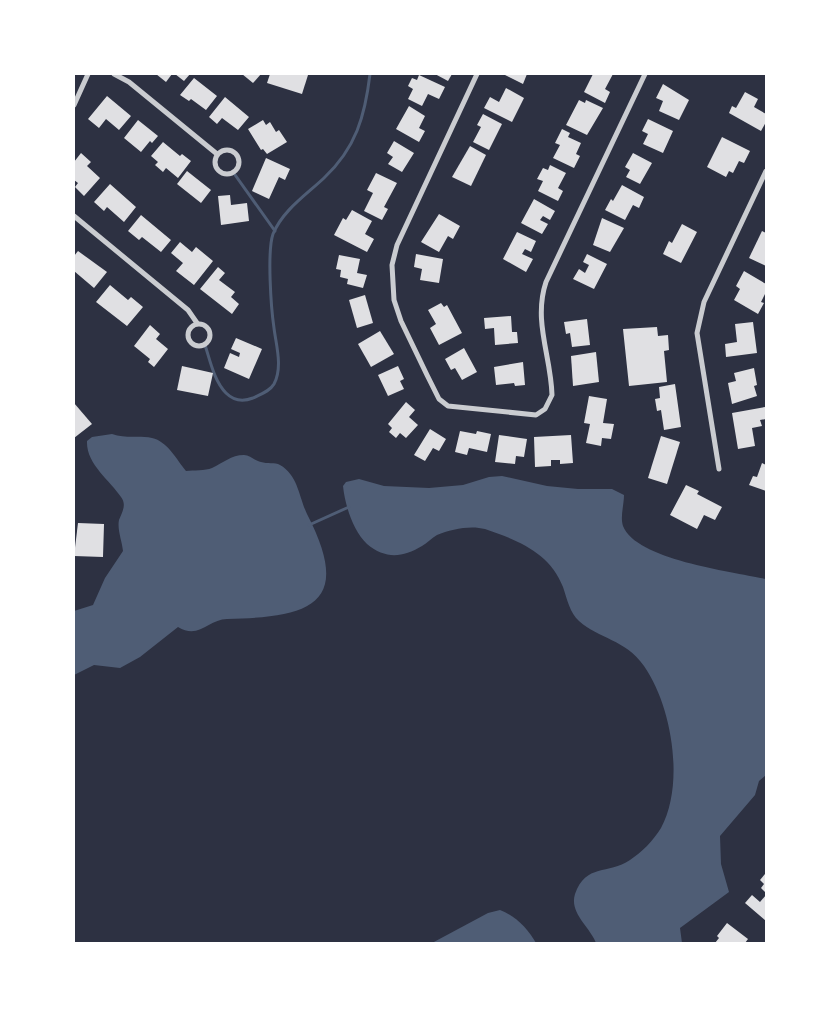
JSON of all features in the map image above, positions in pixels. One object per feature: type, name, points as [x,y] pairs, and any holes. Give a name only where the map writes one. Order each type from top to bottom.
[{"type":"street","points":[[74,105],[88,74]]},
{"type":"street","points":[[114,74],[129,82],[217,154]]},
{"type":"street","points":[[477,74],[402,231],[394,255],[392,276],[397,310],[439,399],[448,406],[470,410],[536,415],[549,404],[552,389],[540,318],[544,287],[645,74]]},
{"type":"street","points":[[228,150],[236,154],[239,162],[235,171],[228,174],[218,171],[214,163],[217,154],[228,150]]},
{"type":"street","points":[[719,469],[699,351],[698,324],[704,302],[766,170]]},
{"type":"street","points":[[74,216],[188,310],[197,323],[204,324],[211,332],[208,342],[200,346],[194,345],[188,337],[188,331],[197,323]]},
{"type":"water","points":[[112,434],[147,437],[157,440],[171,452],[186,471],[209,469],[239,455],[248,456],[263,463],[278,464],[286,469],[291,474],[297,487],[320,545],[326,569],[324,587],[316,600],[301,609],[281,615],[221,620],[192,631],[178,627],[140,657],[120,668],[94,665],[74,675],[74,611],[93,605],[105,578],[123,551],[119,520],[124,503],[94,464],[90,457],[87,441],[92,437]]},
{"type":"water","points":[[502,476],[547,486],[578,489],[612,489],[624,495],[623,526],[632,538],[646,548],[687,563],[766,579],[766,775],[759,781],[755,795],[720,836],[721,864],[729,892],[680,928],[682,943],[596,943],[577,914],[574,901],[575,894],[585,878],[598,871],[622,864],[643,850],[661,828],[668,810],[674,768],[672,746],[662,702],[644,666],[629,650],[595,632],[576,618],[557,575],[550,565],[532,549],[497,533],[474,527],[455,529],[437,535],[415,550],[401,555],[380,552],[362,539],[354,525],[343,486],[346,482],[359,479],[384,486],[429,488],[463,485],[489,477]]},
{"type":"water","points":[[500,910],[521,924],[536,943],[432,943],[488,913]]},
{"type":"building","points":[[156,74],[172,74],[166,82]]},
{"type":"building","points":[[175,74],[190,74],[184,81]]},
{"type":"building","points":[[242,74],[261,74],[253,83]]},
{"type":"building","points":[[270,74],[308,75],[302,94],[267,83]]},
{"type":"building","points":[[435,74],[452,74],[448,81]]},
{"type":"building","points":[[503,74],[527,74],[523,84]]},
{"type":"building","points":[[593,74],[613,74],[605,89],[610,92],[605,103],[584,92]]},
{"type":"building","points":[[419,75],[445,87],[439,99],[428,94],[422,106],[408,99],[413,89],[408,86],[412,78],[417,80]]},
{"type":"building","points":[[194,78],[217,96],[206,110],[191,99],[189,101],[180,95]]},
{"type":"building","points":[[663,84],[689,100],[679,120],[659,111],[663,101],[656,98]]},
{"type":"building","points":[[506,88],[524,98],[512,122],[484,108],[490,97],[499,102]]},
{"type":"building","points":[[745,92],[758,99],[754,107],[766,114],[766,122],[761,131],[729,113],[732,106],[736,108]]},
{"type":"building","points":[[107,96],[131,116],[119,130],[106,119],[99,128],[88,119]]},
{"type":"building","points":[[225,97],[249,117],[238,130],[222,118],[217,124],[209,117]]},
{"type":"building","points":[[579,100],[585,103],[586,100],[603,108],[587,135],[566,125]]},
{"type":"building","points":[[409,106],[425,116],[419,128],[425,131],[419,142],[396,129]]},
{"type":"building","points":[[483,114],[502,124],[489,150],[473,142],[481,127],[477,125]]},
{"type":"building","points":[[648,119],[673,131],[663,153],[643,144],[648,134],[642,131]]},
{"type":"building","points":[[138,120],[158,136],[152,143],[150,141],[141,152],[124,138]]},
{"type":"building","points":[[263,120],[266,125],[270,122],[276,132],[279,130],[287,142],[267,154],[263,149],[261,150],[248,129]]},
{"type":"building","points":[[562,129],[570,133],[568,137],[581,143],[576,154],[580,156],[574,168],[553,158],[560,145],[555,143]]},
{"type":"building","points":[[722,137],[750,151],[744,163],[739,161],[733,173],[729,171],[726,177],[707,167]]},
{"type":"building","points":[[394,141],[414,153],[402,172],[388,164],[393,157],[387,153]]},
{"type":"building","points":[[163,142],[180,156],[182,154],[191,161],[178,178],[166,168],[163,172],[155,165],[158,162],[151,156]]},
{"type":"building","points":[[470,146],[486,155],[471,186],[452,177]]},
{"type":"building","points":[[81,153],[91,162],[87,166],[100,178],[84,196],[75,187],[78,183],[74,180],[74,162]]},
{"type":"building","points":[[633,153],[652,163],[640,184],[626,177],[630,170],[625,167]]},
{"type":"building","points":[[266,158],[290,169],[285,180],[279,177],[269,199],[252,191]]},
{"type":"building","points":[[550,165],[566,173],[558,188],[563,191],[558,201],[538,191],[543,181],[537,179],[543,168],[548,170]]},
{"type":"building","points":[[187,171],[211,190],[201,203],[177,184]]},
{"type":"building","points":[[376,173],[397,183],[384,207],[388,209],[382,220],[364,211],[373,193],[367,190]]},
{"type":"building","points":[[110,184],[136,207],[124,222],[107,207],[104,211],[94,202]]},
{"type":"building","points":[[622,185],[644,197],[639,208],[633,205],[625,220],[605,210],[611,199],[613,201]]},
{"type":"building","points":[[230,195],[231,205],[247,203],[249,221],[221,225],[218,196]]},
{"type":"building","points":[[534,199],[555,211],[550,220],[543,216],[540,220],[548,224],[542,234],[521,223]]},
{"type":"building","points":[[352,210],[372,221],[365,234],[374,239],[367,252],[334,235],[343,218],[346,220]]},
{"type":"building","points":[[439,214],[460,226],[453,239],[448,236],[439,252],[421,242]]},
{"type":"building","points":[[141,215],[171,240],[161,252],[142,237],[139,240],[128,231]]},
{"type":"building","points":[[602,218],[624,228],[610,252],[593,245]]},
{"type":"building","points":[[682,224],[697,232],[681,263],[663,254],[669,241],[672,243]]},
{"type":"building","points":[[762,231],[766,233],[766,266],[749,258]]},
{"type":"building","points":[[517,232],[536,241],[531,252],[525,249],[522,254],[533,259],[526,272],[503,259]]},
{"type":"building","points":[[180,242],[192,252],[196,247],[213,261],[194,285],[176,271],[183,263],[171,253]]},
{"type":"building","points":[[78,251],[107,272],[94,288],[74,271],[74,256]]},
{"type":"building","points":[[416,254],[443,259],[439,283],[420,280],[422,269],[414,267]]},
{"type":"building","points":[[587,254],[607,264],[594,289],[573,279],[579,269],[585,273],[589,265],[583,262]]},
{"type":"building","points":[[339,255],[360,259],[357,273],[367,275],[363,288],[347,284],[348,279],[340,277],[341,270],[336,269]]},
{"type":"building","points":[[218,267],[225,273],[219,280],[235,292],[231,297],[239,304],[232,314],[200,289]]},
{"type":"building","points":[[744,271],[766,284],[766,292],[761,302],[764,303],[758,314],[734,300],[740,289],[736,286]]},
{"type":"building","points":[[110,285],[128,300],[131,297],[143,307],[127,326],[96,302]]},
{"type":"building","points":[[365,295],[373,323],[357,328],[349,300]]},
{"type":"building","points":[[441,303],[444,307],[447,305],[462,333],[439,345],[430,328],[436,324],[428,310]]},
{"type":"building","points":[[511,316],[512,332],[517,332],[518,343],[495,345],[494,328],[485,329],[484,318]]},
{"type":"building","points":[[587,319],[590,345],[572,347],[570,333],[566,334],[564,322]]},
{"type":"building","points":[[753,322],[757,353],[726,357],[725,344],[737,342],[735,324]]},
{"type":"building","points":[[150,325],[160,334],[156,339],[168,349],[154,367],[148,362],[150,359],[134,346]]},
{"type":"building","points":[[657,327],[658,336],[668,335],[669,350],[664,351],[667,382],[629,386],[623,329]]},
{"type":"building","points":[[380,331],[394,354],[371,367],[358,344]]},
{"type":"building","points":[[236,338],[262,349],[249,379],[224,368],[230,353],[239,357],[240,353],[231,349]]},
{"type":"building","points":[[464,348],[477,372],[462,380],[455,368],[451,370],[445,359]]},
{"type":"building","points":[[596,352],[599,382],[573,386],[571,356]]},
{"type":"building","points":[[523,362],[525,385],[515,386],[514,383],[496,385],[494,367]]},
{"type":"building","points":[[182,366],[213,373],[208,396],[177,390]]},
{"type":"building","points":[[398,366],[404,379],[400,381],[404,389],[388,396],[378,375]]},
{"type":"building","points":[[754,368],[757,385],[754,386],[757,396],[732,404],[728,383],[736,381],[734,373]]},
{"type":"building","points":[[675,384],[681,427],[664,430],[661,410],[657,411],[655,399],[660,398],[659,387]]},
{"type":"building","points":[[589,396],[607,399],[603,423],[614,424],[611,439],[602,438],[601,446],[586,443],[590,424],[584,423]]},
{"type":"building","points":[[406,402],[415,410],[409,417],[418,425],[406,438],[400,433],[396,438],[389,432],[392,428],[388,424]]},
{"type":"building","points":[[74,403],[92,424],[74,438]]},
{"type":"building","points":[[765,407],[766,419],[760,420],[762,426],[752,428],[755,446],[738,449],[732,413]]},
{"type":"building","points":[[430,429],[446,439],[439,451],[433,448],[425,461],[414,455]]},
{"type":"building","points":[[460,431],[476,434],[477,431],[491,434],[487,452],[469,448],[467,455],[455,452]]},
{"type":"building","points":[[499,435],[527,439],[524,457],[516,456],[515,464],[495,462]]},
{"type":"building","points":[[571,435],[573,463],[560,464],[560,460],[551,460],[551,466],[535,467],[534,437]]},
{"type":"building","points":[[661,436],[680,442],[667,484],[648,478]]},
{"type":"building","points":[[762,463],[766,465],[766,491],[749,485],[753,476],[757,477]]},
{"type":"building","points":[[686,485],[699,491],[697,494],[722,507],[715,520],[704,515],[697,529],[670,515]]},
{"type":"building","points":[[78,523],[104,524],[103,557],[74,556]]},
{"type":"building","points":[[765,874],[766,893],[761,888],[764,884],[760,880]]},
{"type":"building","points":[[752,895],[760,902],[766,895],[766,921],[745,903]]},
{"type":"building","points":[[727,923],[748,939],[745,943],[715,943],[719,938],[717,936]]},
{"type":"waterway","points":[[205,345],[218,383],[232,398],[239,400],[253,398],[270,389],[274,384],[277,377],[278,363],[270,280],[270,253],[273,234],[277,225],[289,210],[324,178],[344,155],[362,117],[370,74]]},
{"type":"waterway","points":[[233,172],[275,231]]},
{"type":"waterway","points":[[309,525],[349,507]]}]
